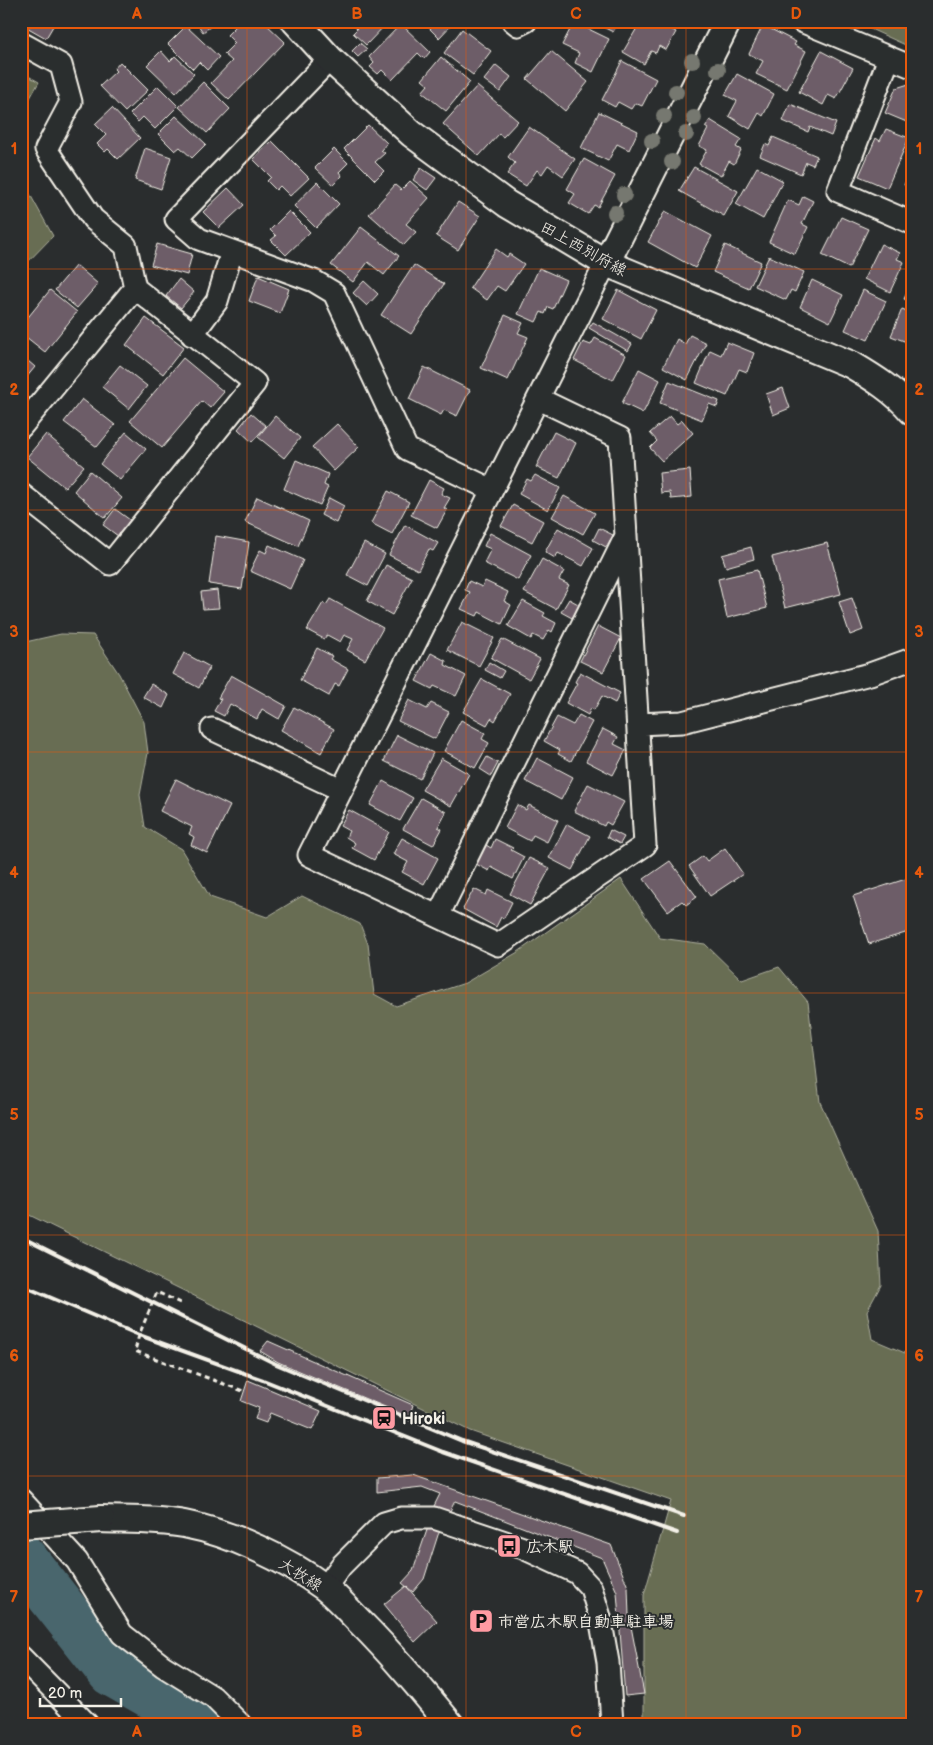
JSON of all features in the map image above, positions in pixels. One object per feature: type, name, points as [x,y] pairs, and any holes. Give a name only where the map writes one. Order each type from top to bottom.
[{"type":"street","name":"田上西別府線","points":[[295,21],[330,59],[412,134],[507,204],[606,263],[852,364],[879,380],[903,400],[912,411]]},
{"type":"street","points":[[513,21],[518,25],[526,21]]},
{"type":"street","points":[[539,399],[620,438],[645,844],[498,945],[309,855],[728,21]]},
{"type":"street","points":[[800,21],[912,67]]},
{"type":"street","points":[[21,43],[61,65],[71,102],[46,149],[93,220],[126,246],[135,288],[255,383],[110,564],[21,494]]},
{"type":"street","points":[[889,58],[838,191],[912,223]]},
{"type":"street","points":[[330,59],[176,220],[199,239],[314,281],[334,293],[407,449],[492,490]]},
{"type":"street","points":[[192,335],[217,301],[232,251]]},
{"type":"street","points":[[21,427],[135,288]]},
{"type":"street","points":[[438,916],[626,537]]},
{"type":"street","points":[[638,724],[682,722],[870,674],[912,659]]},
{"type":"street","points":[[212,729],[341,790]]},
{"type":"street","points":[[21,1500],[77,1561],[122,1634],[163,1666],[213,1697],[240,1724]]},
{"type":"street","points":[[325,1588],[341,1566],[384,1523],[401,1518],[434,1518],[522,1548],[577,1573],[591,1588],[600,1617],[608,1662],[612,1724]]},
{"type":"street","name":"大牧線","points":[[21,1525],[101,1519],[153,1520],[184,1524],[225,1534],[264,1552],[325,1588],[384,1647],[450,1724]]},
{"type":"street","points":[[21,1657],[87,1724]]},
{"type":"path","points":[[180,1303],[157,1292],[139,1335],[135,1351],[243,1391]]},
{"type":"green space","points":[[853,21],[912,21],[912,48]]},
{"type":"green space","points":[[21,72],[39,82],[21,114]]},
{"type":"green space","points":[[21,178],[53,236],[21,269]]},
{"type":"green space","points":[[61,634],[93,635],[119,674],[144,722],[148,753],[140,795],[145,827],[181,849],[210,897],[267,917],[302,896],[360,924],[368,944],[374,994],[396,1006],[465,983],[518,952],[621,879],[660,938],[705,944],[742,980],[779,967],[808,1002],[820,1102],[878,1231],[881,1285],[867,1311],[872,1339],[912,1356],[912,1724],[644,1724],[644,1595],[671,1501],[470,1431],[21,1211],[21,643]]},
{"type":"building","points":[[25,21],[56,21],[46,38],[23,25]]},
{"type":"building","points":[[195,21],[218,21],[203,32]]},
{"type":"building","points":[[241,21],[263,21],[285,42],[229,100],[211,83],[232,61],[224,54],[235,43],[227,35]]},
{"type":"building","points":[[356,21],[389,21],[366,45],[353,33],[357,29],[353,25]]},
{"type":"building","points":[[422,21],[455,21],[439,38]]},
{"type":"building","points":[[591,21],[619,21],[613,32]]},
{"type":"building","points":[[641,21],[657,21],[676,32],[666,50],[659,46],[656,53],[651,51],[644,64],[623,52]]},
{"type":"building","points":[[574,22],[609,39],[593,72],[575,63],[579,53],[562,45]]},
{"type":"building","points":[[401,24],[430,52],[424,59],[418,53],[392,80],[382,70],[378,74],[370,67],[374,63],[369,57]]},
{"type":"building","points":[[763,25],[796,42],[794,45],[806,51],[787,89],[756,74],[763,61],[749,54]]},
{"type":"building","points":[[186,26],[219,57],[207,70],[199,62],[193,69],[168,44]]},
{"type":"building","points":[[462,29],[491,51],[473,75],[444,53]]},
{"type":"building","points":[[360,43],[367,49],[358,57],[352,51]]},
{"type":"building","points":[[161,51],[170,61],[175,56],[194,74],[176,93],[147,65]]},
{"type":"building","points":[[551,51],[588,82],[565,111],[527,79]]},
{"type":"building","points":[[821,51],[853,68],[836,99],[828,95],[823,105],[799,92]]},
{"type":"building","points":[[441,57],[470,82],[446,111],[422,92],[428,85],[422,80]]},
{"type":"building","points":[[622,61],[656,79],[642,106],[635,103],[631,109],[618,102],[615,107],[602,100]]},
{"type":"building","points":[[120,62],[148,90],[125,112],[100,86],[116,71],[114,69]]},
{"type":"building","points":[[496,65],[511,77],[500,92],[484,80]]},
{"type":"building","points":[[737,74],[774,94],[763,116],[759,113],[750,129],[729,116],[737,101],[725,95]]},
{"type":"building","points":[[203,82],[230,109],[207,133],[179,107]]},
{"type":"building","points":[[912,83],[912,116],[909,123],[885,113],[896,88]]},
{"type":"building","points":[[158,86],[178,106],[155,129],[143,117],[138,122],[130,114]]},
{"type":"building","points":[[477,86],[518,121],[503,137],[499,134],[479,156],[443,124]]},
{"type":"building","points":[[790,104],[836,123],[831,136],[810,127],[808,132],[783,121]]},
{"type":"building","points":[[112,108],[140,138],[118,159],[108,149],[105,152],[97,144],[106,135],[95,124]]},
{"type":"building","points":[[599,112],[638,131],[629,150],[617,144],[608,161],[581,148]]},
{"type":"building","points":[[176,116],[206,144],[192,158],[180,147],[175,151],[158,134]]},
{"type":"building","points":[[710,120],[741,139],[736,147],[741,150],[734,164],[729,161],[721,176],[699,164],[707,150],[699,146],[708,129],[705,127]]},
{"type":"building","points":[[368,125],[387,143],[381,150],[385,153],[375,162],[384,171],[375,180],[344,149]]},
{"type":"building","points":[[529,127],[575,159],[563,176],[548,165],[542,174],[537,170],[526,186],[507,174],[515,163],[508,157]]},
{"type":"building","points":[[886,129],[909,138],[887,188],[859,176],[876,138],[880,141]]},
{"type":"building","points":[[773,137],[817,156],[813,165],[806,162],[801,174],[760,156],[765,144],[769,146]]},
{"type":"building","points":[[272,141],[309,178],[290,196],[280,186],[276,190],[267,181],[271,177],[253,159]]},
{"type":"building","points":[[145,148],[171,157],[161,189],[135,180]]},
{"type":"building","points":[[334,149],[348,163],[339,172],[342,176],[333,185],[315,168]]},
{"type":"building","points":[[584,159],[615,176],[598,207],[594,205],[588,214],[569,203],[575,194],[567,189]]},
{"type":"building","points":[[912,166],[912,188],[904,185]]},
{"type":"building","points":[[694,167],[738,191],[724,216],[679,191]]},
{"type":"building","points":[[757,167],[783,181],[763,219],[736,204]]},
{"type":"building","points":[[421,168],[436,178],[427,190],[413,180]]},
{"type":"building","points":[[410,181],[429,198],[406,224],[416,232],[404,245],[369,214],[395,185],[401,190]]},
{"type":"building","points":[[317,182],[339,204],[316,228],[294,206]]},
{"type":"building","points":[[228,188],[244,205],[219,228],[203,212]]},
{"type":"building","points":[[803,196],[813,201],[802,224],[808,227],[795,254],[769,242],[788,200],[799,205]]},
{"type":"building","points":[[458,202],[480,216],[458,250],[436,236]]},
{"type":"building","points":[[289,211],[310,232],[286,255],[271,240],[276,236],[270,230]]},
{"type":"building","points":[[665,211],[712,236],[695,268],[648,242]]},
{"type":"building","points":[[841,217],[868,229],[849,268],[822,255]]},
{"type":"building","points":[[361,227],[399,256],[384,275],[368,262],[353,282],[331,265]]},
{"type":"building","points":[[157,244],[192,254],[187,275],[151,265]]},
{"type":"building","points":[[881,244],[900,253],[897,259],[904,262],[890,292],[864,279]]},
{"type":"building","points":[[725,245],[761,262],[749,288],[713,272]]},
{"type":"building","points":[[496,249],[507,257],[509,254],[524,264],[505,291],[497,286],[487,300],[470,288]]},
{"type":"building","points":[[769,256],[804,272],[795,292],[791,290],[786,300],[755,286]]},
{"type":"building","points":[[76,265],[98,284],[77,308],[55,290]]},
{"type":"building","points":[[414,265],[444,284],[411,334],[381,315]]},
{"type":"building","points":[[539,268],[566,280],[553,309],[548,307],[545,314],[541,312],[536,322],[518,314]]},
{"type":"building","points":[[258,276],[289,289],[280,313],[249,301]]},
{"type":"building","points":[[179,279],[194,292],[181,308],[166,296]]},
{"type":"building","points":[[812,280],[843,295],[830,322],[800,307]]},
{"type":"building","points":[[364,281],[378,294],[367,306],[353,293]]},
{"type":"building","points":[[912,282],[912,302],[904,299]]},
{"type":"building","points":[[50,290],[77,312],[45,352],[21,333],[21,326]]},
{"type":"building","points":[[618,290],[656,310],[641,339],[603,319]]},
{"type":"building","points":[[863,290],[886,301],[868,340],[845,330]]},
{"type":"building","points":[[902,309],[912,313],[912,344],[891,336]]},
{"type":"building","points":[[505,315],[523,323],[518,333],[528,337],[508,380],[481,368]]},
{"type":"building","points":[[146,318],[184,347],[163,374],[126,345]]},
{"type":"building","points":[[593,322],[632,344],[628,351],[589,328]]},
{"type":"building","points":[[690,335],[706,343],[687,380],[663,367],[677,339],[685,344]]},
{"type":"building","points":[[595,338],[626,355],[613,380],[574,360],[583,342],[591,345]]},
{"type":"building","points":[[727,342],[754,353],[747,372],[739,369],[727,396],[696,383],[710,350],[721,355]]},
{"type":"building","points":[[21,355],[35,367],[21,384]]},
{"type":"building","points":[[183,358],[224,392],[210,408],[202,401],[162,448],[130,421]]},
{"type":"building","points":[[120,365],[147,386],[129,409],[102,387]]},
{"type":"building","points":[[424,367],[470,390],[457,416],[444,410],[441,415],[409,399]]},
{"type":"building","points":[[639,369],[660,380],[643,413],[622,403]]},
{"type":"building","points":[[669,381],[719,401],[717,407],[709,404],[702,420],[660,403]]},
{"type":"building","points":[[783,388],[790,408],[773,415],[766,394]]},
{"type":"building","points":[[82,399],[115,425],[97,447],[64,422]]},
{"type":"building","points":[[251,413],[266,426],[252,442],[238,429]]},
{"type":"building","points":[[275,416],[300,438],[284,458],[258,437]]},
{"type":"building","points":[[670,416],[677,424],[682,420],[693,433],[662,461],[650,448],[657,441],[650,433]]},
{"type":"building","points":[[337,424],[359,447],[334,471],[312,447]]},
{"type":"building","points":[[126,432],[146,449],[120,480],[100,464]]},
{"type":"building","points":[[554,432],[576,443],[559,478],[536,467]]},
{"type":"building","points":[[46,434],[84,466],[65,488],[27,457]]},
{"type":"building","points":[[296,460],[328,474],[324,485],[328,487],[320,505],[284,489]]},
{"type":"building","points":[[690,470],[692,497],[671,499],[670,492],[661,493],[659,473]]},
{"type":"building","points":[[90,471],[122,498],[105,518],[74,491]]},
{"type":"building","points":[[535,475],[560,488],[548,510],[519,494],[527,479],[531,481]]},
{"type":"building","points":[[429,480],[444,488],[441,494],[450,498],[444,508],[447,510],[437,528],[411,515]]},
{"type":"building","points":[[388,491],[409,502],[392,534],[371,523]]},
{"type":"building","points":[[564,496],[595,513],[583,534],[552,517]]},
{"type":"building","points":[[257,497],[309,521],[298,546],[245,522]]},
{"type":"building","points":[[329,498],[344,506],[336,523],[321,515]]},
{"type":"building","points":[[513,505],[543,521],[532,542],[501,526]]},
{"type":"building","points":[[115,509],[130,520],[118,536],[103,525]]},
{"type":"building","points":[[405,525],[438,543],[433,551],[429,549],[418,570],[389,555]]},
{"type":"building","points":[[558,528],[593,548],[583,566],[558,553],[555,558],[545,552]]},
{"type":"building","points":[[599,528],[613,535],[606,547],[593,540]]},
{"type":"building","points":[[490,533],[531,555],[518,580],[484,563],[491,549],[484,546]]},
{"type":"building","points":[[216,536],[249,542],[242,589],[209,584]]},
{"type":"building","points":[[364,543],[385,554],[368,586],[347,575]]},
{"type":"building","points":[[827,543],[841,594],[785,608],[772,557]]},
{"type":"building","points":[[269,545],[303,560],[290,589],[250,571],[260,550],[266,553]]},
{"type":"building","points":[[751,547],[754,559],[726,567],[722,555]]},
{"type":"building","points":[[542,559],[564,571],[559,580],[569,585],[556,609],[524,592]]},
{"type":"building","points":[[386,565],[412,578],[392,615],[367,601]]},
{"type":"building","points":[[757,570],[767,608],[727,618],[718,579]]},
{"type":"building","points":[[469,581],[482,587],[485,581],[508,592],[504,601],[511,605],[502,624],[479,612],[477,616],[461,609],[470,592],[465,590]]},
{"type":"building","points":[[217,590],[219,608],[203,609],[201,592]]},
{"type":"building","points":[[852,598],[863,630],[850,635],[839,602]]},
{"type":"building","points":[[330,599],[383,628],[365,660],[347,650],[353,639],[344,635],[340,642],[327,635],[324,639],[307,630],[323,603],[326,605]]},
{"type":"building","points":[[569,599],[580,605],[572,618],[561,612]]},
{"type":"building","points":[[523,601],[545,613],[543,616],[556,623],[552,632],[549,630],[543,640],[533,635],[531,639],[508,626]]},
{"type":"building","points":[[462,622],[494,638],[479,666],[447,650]]},
{"type":"building","points":[[598,626],[621,638],[603,672],[580,661]]},
{"type":"building","points":[[502,639],[540,659],[529,679],[491,658]]},
{"type":"building","points":[[317,648],[332,656],[330,659],[348,669],[339,686],[335,684],[329,696],[300,680]]},
{"type":"building","points":[[184,653],[210,667],[199,688],[173,674]]},
{"type":"building","points":[[431,653],[446,661],[445,665],[466,676],[456,696],[434,686],[432,689],[416,681]]},
{"type":"building","points":[[489,662],[504,671],[500,678],[485,670]]},
{"type":"building","points":[[580,672],[620,693],[615,703],[602,696],[594,710],[591,708],[588,715],[566,703],[577,683],[575,682]]},
{"type":"building","points":[[231,675],[286,706],[279,719],[262,709],[257,719],[230,704],[224,716],[214,711],[221,699],[218,698]]},
{"type":"building","points":[[482,679],[510,694],[495,721],[491,718],[487,725],[463,712]]},
{"type":"building","points":[[151,684],[169,695],[163,708],[143,697]]},
{"type":"building","points":[[409,700],[427,709],[431,703],[449,712],[435,739],[398,721]]},
{"type":"building","points":[[294,707],[334,729],[321,753],[281,730]]},
{"type":"building","points":[[579,715],[592,722],[571,761],[558,754],[560,750],[544,741],[557,717],[573,725]]},
{"type":"building","points":[[461,720],[485,733],[482,739],[489,743],[475,768],[444,751]]},
{"type":"building","points":[[603,729],[618,737],[614,744],[626,750],[613,775],[586,761]]},
{"type":"building","points":[[397,735],[433,753],[420,779],[384,761]]},
{"type":"building","points":[[487,757],[498,763],[491,776],[480,769]]},
{"type":"building","points":[[441,758],[469,774],[451,806],[422,790]]},
{"type":"building","points":[[537,758],[573,777],[561,800],[525,781]]},
{"type":"building","points":[[176,779],[230,806],[207,853],[191,845],[194,837],[189,834],[192,827],[160,811]]},
{"type":"building","points":[[383,781],[413,798],[400,821],[370,805]]},
{"type":"building","points":[[588,784],[624,802],[611,825],[606,822],[604,826],[574,811]]},
{"type":"building","points":[[421,798],[446,812],[438,827],[442,829],[433,845],[403,829]]},
{"type":"building","points":[[517,805],[526,810],[529,805],[558,820],[547,842],[533,835],[530,841],[505,828]]},
{"type":"building","points":[[349,810],[389,832],[374,860],[352,848],[355,843],[346,837],[349,831],[340,826]]},
{"type":"building","points":[[567,824],[590,836],[572,870],[549,858]]},
{"type":"building","points":[[610,830],[624,837],[620,844],[607,837]]},
{"type":"building","points":[[402,838],[438,858],[424,884],[402,872],[408,862],[393,854]]},
{"type":"building","points":[[495,839],[513,848],[511,850],[524,857],[513,879],[491,867],[489,871],[476,864],[486,845],[491,848]]},
{"type":"building","points":[[725,848],[743,874],[710,896],[689,866],[703,856],[707,861]]},
{"type":"building","points":[[529,858],[550,868],[530,905],[510,894]]},
{"type":"building","points":[[670,861],[697,897],[686,905],[682,901],[668,911],[644,879]]},
{"type":"building","points":[[912,877],[912,931],[869,944],[853,896]]},
{"type":"building","points":[[474,889],[486,895],[488,890],[512,902],[504,918],[501,917],[496,927],[463,909]]},
{"type":"building","points":[[268,1341],[413,1405],[409,1417],[278,1362],[260,1351]]},
{"type":"building","points":[[248,1380],[321,1411],[312,1430],[270,1413],[266,1423],[255,1419],[259,1408],[241,1401]]},
{"type":"building","points":[[413,1475],[611,1545],[628,1587],[629,1616],[644,1694],[625,1696],[617,1592],[602,1558],[455,1501],[438,1535],[424,1579],[413,1592],[402,1583],[413,1571],[427,1530],[425,1524],[440,1494],[422,1487],[377,1492],[377,1478]]},
{"type":"building","points":[[406,1586],[437,1621],[415,1642],[384,1604]]},
{"type":"waterway","points":[[21,1557],[112,1672],[172,1706],[195,1724]]},
{"type":"railway","points":[[21,1237],[276,1364],[462,1441],[684,1516]]},
{"type":"railway","points":[[21,1285],[139,1335],[263,1380],[443,1452],[677,1533]]},
{"type":"place","name":"Hiroki","points":[[384,1418]]},
{"type":"place","name":"広木駅","points":[[509,1546]]},
{"type":"place","name":"市営広木駅自動車駐車場","points":[[481,1621]]}]
